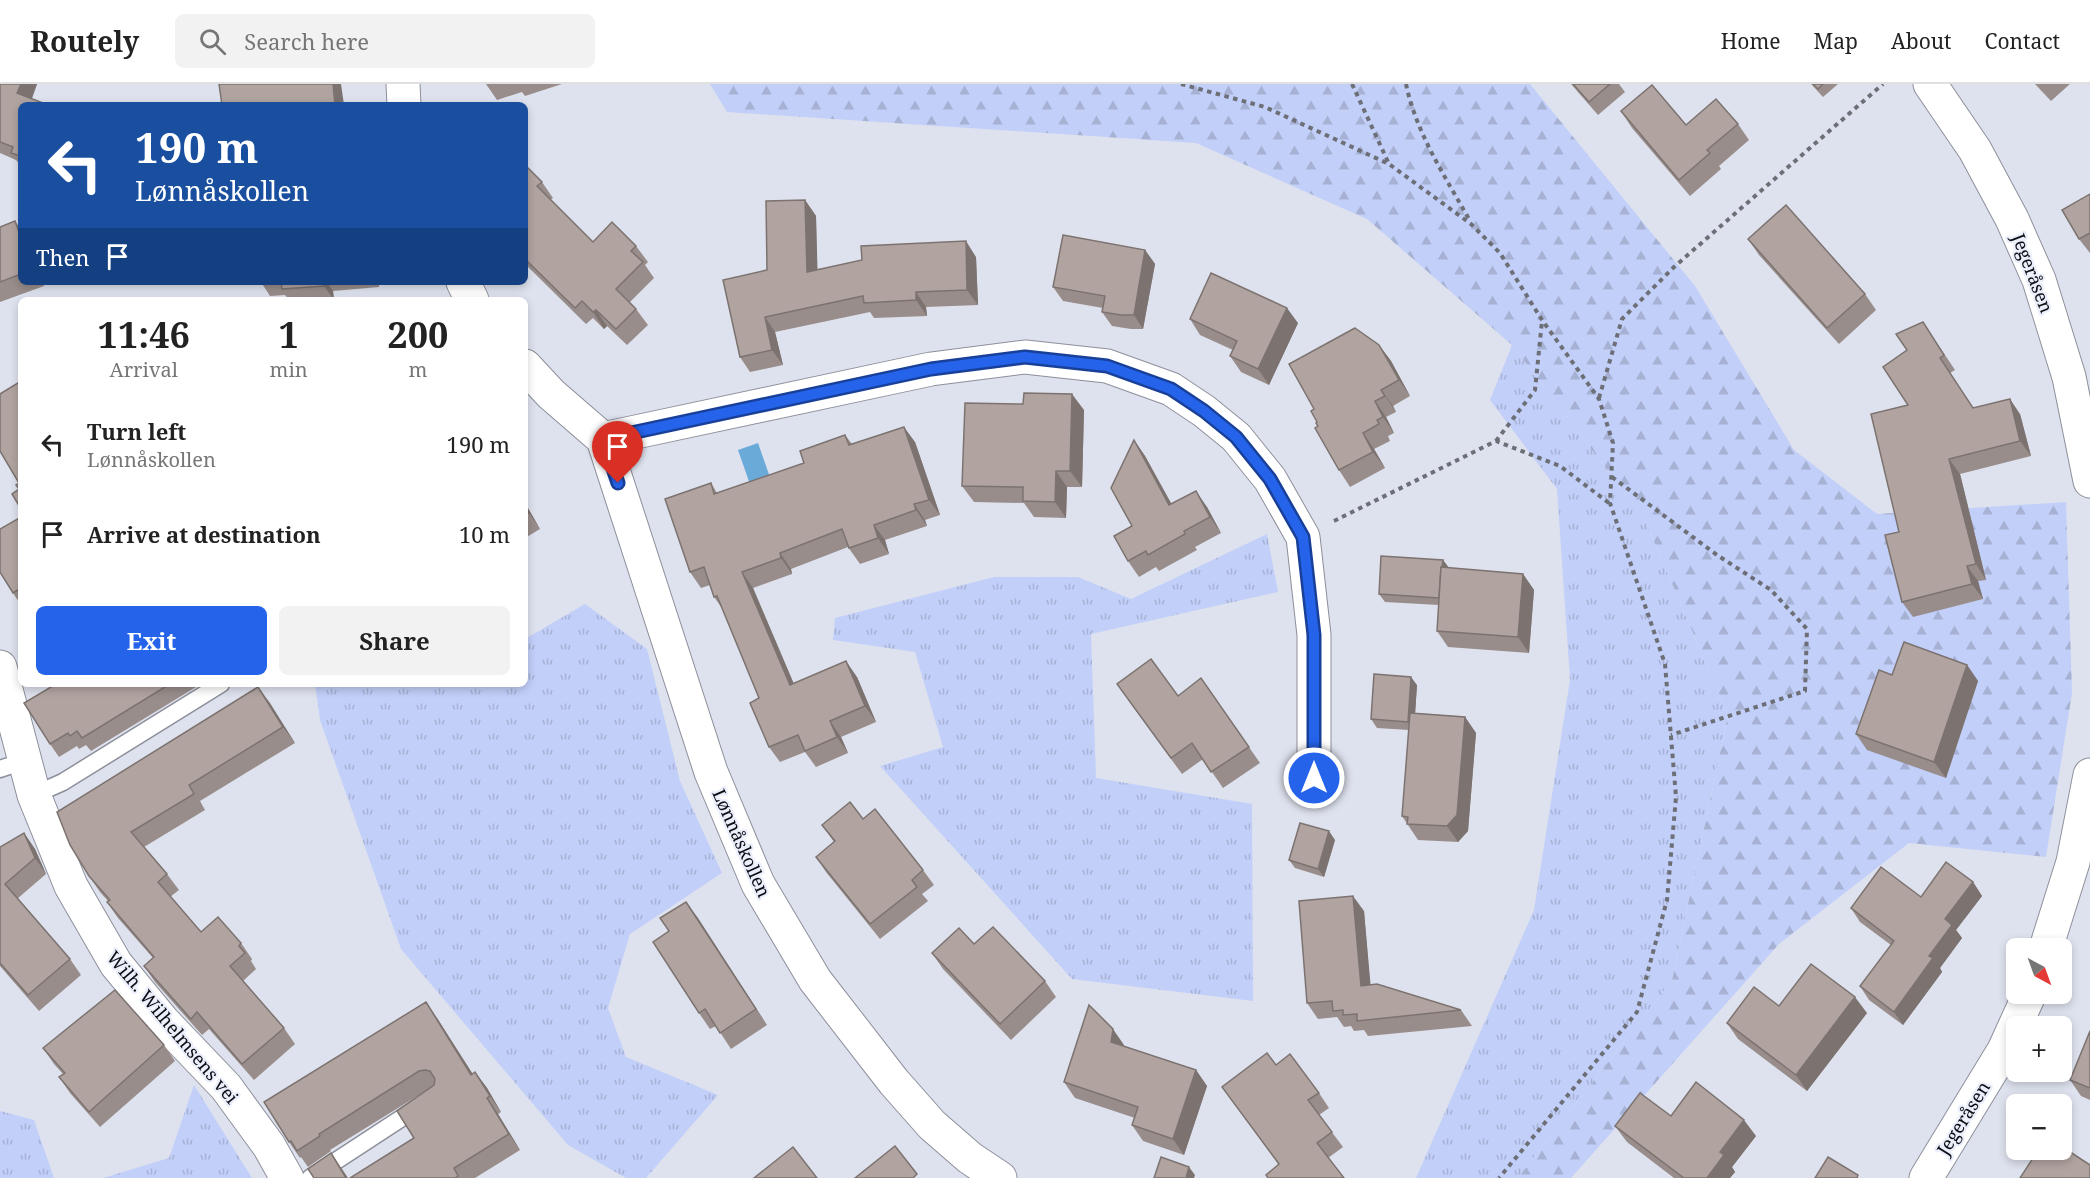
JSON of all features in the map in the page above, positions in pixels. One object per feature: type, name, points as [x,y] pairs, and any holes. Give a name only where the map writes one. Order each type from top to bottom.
[{"type":"street","points":[[403,84],[404,102]]},
{"type":"street","name":"Jegeråsen","points":[[1930,84],[1975,150],[2012,219],[2039,280],[2069,377],[2090,481]]},
{"type":"street","points":[[528,369],[551,394],[603,439],[931,369],[1025,357],[1107,366],[1171,389],[1204,411],[1236,437],[1270,479],[1303,537],[1314,635],[1314,778]]},
{"type":"street","name":"Lønnåskollen","points":[[603,439],[711,772],[758,884],[815,980],[894,1082],[932,1125],[969,1158],[1000,1178]]},
{"type":"street","name":"Wilh. Wilhelmsens vei","points":[[0,667],[12,765],[33,795],[70,886],[116,964],[163,1021],[226,1087],[269,1146],[287,1178]]},
{"type":"street","points":[[2049,938],[2073,862],[2090,775]]},
{"type":"street","name":"Jegeråsen","points":[[1926,1178],[2004,1050],[2025,1004]]},
{"type":"lane","points":[[33,795],[63,782],[216,687]]},
{"type":"lane","points":[[310,1178],[436,1096]]},
{"type":"path","points":[[1181,84],[1266,107],[1389,164],[1472,224],[1500,252],[1542,321],[1599,399],[1613,443],[1610,503],[1665,664],[1676,797],[1667,900],[1637,1012],[1499,1178]]},
{"type":"path","points":[[1352,84],[1389,164]]},
{"type":"path","points":[[1406,84],[1409,102],[1433,155],[1472,224]]},
{"type":"path","points":[[1599,399],[1622,320],[1674,267],[1883,84]]},
{"type":"path","points":[[1303,537],[1496,441],[1535,390],[1542,321]]},
{"type":"path","points":[[1496,441],[1560,466],[1610,503]]},
{"type":"path","points":[[1611,477],[1717,555],[1771,590],[1807,629],[1805,691],[1671,735]]},
{"type":"green space","points":[[710,84],[1530,84],[1695,286],[1794,450],[1877,514],[2066,502],[2072,693],[2046,857],[1909,843],[1779,944],[1571,1178],[1518,1178],[1672,980],[1728,715],[1644,518],[1512,345],[1367,219],[1196,143],[727,112]]},
{"type":"green space","points":[[1512,345],[1644,518],[1728,715],[1672,980],[1518,1178],[1416,1178],[1534,910],[1570,680],[1557,489],[1490,400]]},
{"type":"green space","points":[[1267,534],[1278,592],[1091,634],[1096,778],[1252,804],[1253,1001],[1072,979],[880,766],[943,747],[915,652],[833,640],[835,618],[994,577],[1078,577],[1131,599]]},
{"type":"green space","points":[[585,604],[647,649],[680,781],[722,873],[630,934],[608,1008],[626,1057],[718,1095],[646,1178],[626,1178],[568,1145],[401,949],[320,720],[315,687],[528,687],[528,637]]},
{"type":"green space","points":[[194,1085],[252,1178],[103,1178],[169,1158]]},
{"type":"green space","points":[[0,1111],[34,1120],[54,1178],[0,1178]]},
{"type":"shaded area","points":[[758,443],[772,483],[752,490],[738,450]]},
{"type":"building","points":[[0,84],[21,84],[17,93],[40,102],[18,102],[18,155],[11,153],[13,147],[0,142]]},
{"type":"building","points":[[219,84],[333,84],[335,102],[222,102]]},
{"type":"building","points":[[1573,84],[1610,84],[1589,102]]},
{"type":"building","points":[[1813,84],[1823,84],[1818,89]]},
{"type":"building","points":[[1652,85],[1686,125],[1716,99],[1738,124],[1707,150],[1710,153],[1679,180],[1621,111]]},
{"type":"building","points":[[528,168],[542,182],[537,186],[593,242],[612,222],[636,246],[631,251],[643,262],[616,289],[636,309],[616,329],[596,310],[593,312],[582,301],[575,308],[528,262]]},
{"type":"building","points":[[2090,194],[2090,233],[2079,239],[2062,210]]},
{"type":"building","points":[[805,200],[807,272],[862,260],[861,246],[966,241],[967,290],[916,292],[916,300],[864,303],[863,296],[765,317],[772,350],[740,357],[723,280],[767,270],[766,201]]},
{"type":"building","points":[[1786,205],[1865,294],[1827,328],[1748,239]]},
{"type":"building","points":[[15,221],[18,230],[18,275],[0,282],[0,227]]},
{"type":"building","points":[[1063,235],[1145,250],[1134,315],[1102,312],[1105,296],[1053,287]]},
{"type":"building","points":[[1211,273],[1287,308],[1258,369],[1230,356],[1237,341],[1190,319]]},
{"type":"building","points":[[281,285],[324,286],[282,289]]},
{"type":"building","points":[[1923,322],[1944,355],[1940,358],[1973,408],[2010,399],[2020,441],[1949,459],[1976,564],[1967,566],[1972,584],[1902,602],[1885,535],[1899,532],[1871,414],[1908,405],[1883,367],[1907,350],[1896,334]]},
{"type":"building","points":[[1355,328],[1379,345],[1399,380],[1381,390],[1385,396],[1375,401],[1383,417],[1377,420],[1379,424],[1363,433],[1373,452],[1339,470],[1315,428],[1318,426],[1311,411],[1314,409],[1289,364]]},
{"type":"building","points":[[18,383],[18,481],[0,451],[0,394]]},
{"type":"building","points":[[1024,393],[1072,394],[1070,471],[1056,471],[1055,502],[1023,501],[1023,487],[962,486],[965,403],[1023,404]]},
{"type":"building","points":[[904,427],[929,500],[914,504],[916,510],[874,525],[878,538],[849,548],[842,529],[780,553],[781,558],[742,572],[790,685],[846,661],[865,706],[830,721],[837,737],[805,751],[798,735],[769,747],[750,703],[759,698],[717,596],[714,597],[704,567],[690,572],[665,499],[711,483],[714,494],[804,463],[800,451],[845,435],[849,445]]},
{"type":"building","points":[[1134,440],[1169,505],[1196,491],[1210,517],[1148,555],[1146,551],[1128,561],[1114,536],[1132,526],[1111,488]]},
{"type":"building","points":[[18,490],[18,504],[12,494]]},
{"type":"building","points":[[18,519],[18,590],[13,593],[0,572],[0,529]]},
{"type":"building","points":[[1381,556],[1443,560],[1439,598],[1379,594]]},
{"type":"building","points":[[1441,567],[1523,574],[1518,637],[1437,631]]},
{"type":"building","points":[[1904,642],[1967,665],[1934,762],[1856,734],[1879,670],[1892,675]]},
{"type":"building","points":[[1151,659],[1178,696],[1201,678],[1249,747],[1211,772],[1192,743],[1171,758],[1117,684]]},
{"type":"building","points":[[1374,674],[1411,677],[1408,722],[1371,719]]},
{"type":"building","points":[[51,687],[165,687],[82,738],[77,731],[70,736],[68,733],[50,744],[24,703]]},
{"type":"building","points":[[258,687],[283,727],[189,785],[194,794],[131,832],[167,874],[158,882],[201,932],[218,917],[241,943],[239,946],[245,953],[230,966],[284,1028],[242,1064],[197,1012],[191,1019],[144,966],[154,957],[107,902],[110,900],[89,876],[70,845],[57,812]]},
{"type":"building","points":[[1410,713],[1465,717],[1457,815],[1447,826],[1407,824],[1408,817],[1402,816]]},
{"type":"building","points":[[850,802],[863,819],[875,809],[923,870],[912,880],[917,887],[870,924],[816,857],[835,841],[822,825]]},
{"type":"building","points":[[1300,823],[1329,831],[1318,869],[1289,860]]},
{"type":"building","points":[[24,833],[35,858],[5,884],[70,959],[28,995],[0,963],[0,847]]},
{"type":"building","points":[[1946,862],[1973,882],[1945,919],[1952,925],[1929,956],[1933,958],[1894,1012],[1860,986],[1894,941],[1851,908],[1881,867],[1921,897]]},
{"type":"building","points":[[1353,896],[1361,986],[1377,984],[1461,1010],[1357,1021],[1357,1014],[1343,1015],[1343,1010],[1333,1011],[1332,1001],[1307,1003],[1299,901]]},
{"type":"building","points":[[686,902],[756,1009],[720,1033],[705,1009],[699,1013],[653,942],[669,931],[660,918]]},
{"type":"building","points":[[993,927],[1045,981],[1000,1024],[932,953],[959,928],[974,944]]},
{"type":"building","points":[[1811,964],[1855,997],[1796,1075],[1727,1023],[1754,987],[1779,1006]]},
{"type":"building","points":[[115,990],[164,1045],[89,1112],[59,1077],[65,1073],[43,1048]]},
{"type":"building","points":[[426,1002],[471,1075],[475,1072],[490,1096],[487,1098],[509,1134],[454,1168],[458,1176],[455,1178],[350,1178],[414,1138],[397,1111],[434,1085],[435,1079],[430,1071],[425,1070],[419,1071],[319,1134],[320,1136],[297,1151],[264,1102]]},
{"type":"building","points":[[1089,1005],[1113,1029],[1111,1042],[1196,1070],[1173,1139],[1132,1125],[1138,1107],[1064,1082]]},
{"type":"building","points":[[2090,1031],[2090,1088],[2072,1081],[2072,1075]]},
{"type":"building","points":[[1267,1053],[1276,1065],[1290,1054],[1319,1093],[1308,1100],[1332,1132],[1317,1143],[1344,1178],[1268,1178],[1266,1175],[1279,1164],[1222,1087]]},
{"type":"building","points":[[1696,1082],[1744,1120],[1720,1152],[1724,1155],[1707,1178],[1684,1178],[1615,1126],[1640,1093],[1671,1116]]},
{"type":"building","points":[[895,1146],[917,1174],[913,1178],[855,1178]]},
{"type":"building","points":[[793,1147],[817,1178],[754,1178]]},
{"type":"building","points":[[331,1153],[346,1178],[314,1178],[308,1169]]},
{"type":"building","points":[[2072,1153],[2090,1165],[2090,1178],[2020,1178],[2032,1160],[2072,1160]]},
{"type":"building","points":[[1161,1157],[1189,1167],[1186,1178],[1154,1178]]},
{"type":"building","points":[[1828,1157],[1858,1175],[1857,1178],[1815,1178]]},
{"type":"route","points":[[618,483],[603,439],[931,369],[1025,357],[1107,366],[1171,389],[1204,411],[1236,437],[1270,479],[1303,537],[1314,635],[1314,778]]}]
